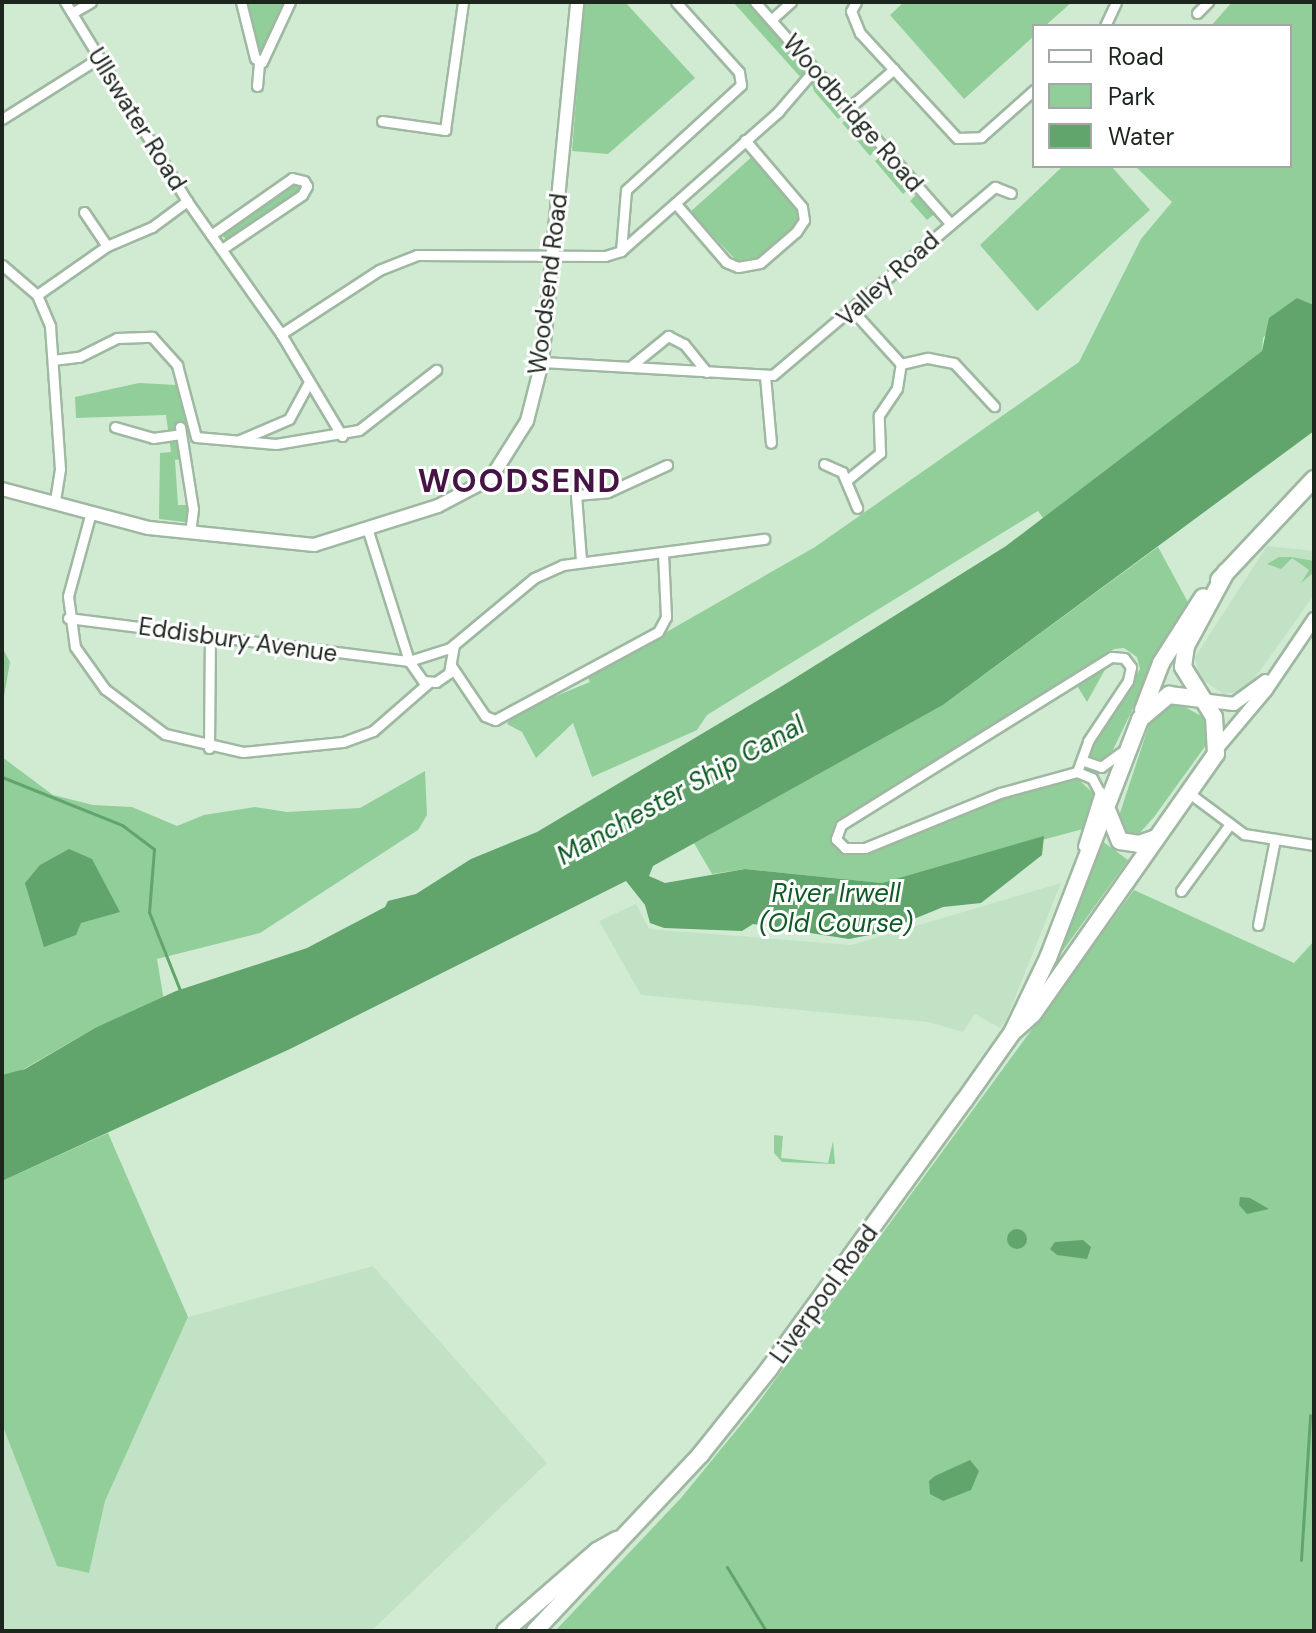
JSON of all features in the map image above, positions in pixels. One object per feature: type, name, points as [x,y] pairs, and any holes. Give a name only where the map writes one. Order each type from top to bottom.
[{"type":"highway","points":[[1219,746],[1214,717],[1185,678],[1184,655],[1226,572],[1314,479]]},
{"type":"highway","name":"Liverpool Road","points":[[535,1631],[604,1564],[619,1539],[701,1454],[769,1369],[1012,1033],[1071,908],[1169,648],[1226,572]]},
{"type":"highway","points":[[1140,719],[1169,695],[1200,699]]},
{"type":"highway","name":"Liverpool Road","points":[[1012,1033],[1033,1014],[1219,746]]},
{"type":"highway","points":[[1108,809],[1110,828],[1120,841],[1139,844],[1156,838]]},
{"type":"highway","name":"Liverpool Road","points":[[505,1631],[597,1551],[619,1539]]},
{"type":"street","name":"Ullswater Road","points":[[65,2],[187,201],[281,334],[342,436]]},
{"type":"street","points":[[72,13],[91,2]]},
{"type":"street","points":[[241,2],[259,62],[257,86]]},
{"type":"street","points":[[259,62],[266,60],[290,2]]},
{"type":"street","points":[[382,121],[445,130],[463,2]]},
{"type":"street","name":"Woodsend Road","points":[[2,489],[91,512],[190,532],[314,545],[368,531],[472,493],[491,478],[527,421],[542,362],[577,2]]},
{"type":"street","points":[[621,251],[626,190],[741,85],[739,72],[676,2]]},
{"type":"street","name":"Woodbridge Road","points":[[755,2],[951,224]]},
{"type":"street","points":[[771,20],[791,2]]},
{"type":"street","points":[[856,2],[851,11],[860,33],[950,132],[964,141],[981,137],[1032,92]]},
{"type":"street","points":[[1106,24],[1116,2]]},
{"type":"street","points":[[1197,13],[1208,2]]},
{"type":"street","points":[[2,119],[99,58]]},
{"type":"street","points":[[281,334],[393,263],[417,255],[552,253],[605,256],[621,251],[745,140],[815,69]]},
{"type":"street","points":[[850,107],[894,69]]},
{"type":"street","points":[[676,204],[726,262],[738,267],[760,263],[796,232],[804,220],[802,207],[745,140]]},
{"type":"street","points":[[211,235],[292,178],[304,181],[307,186],[302,195],[222,249]]},
{"type":"street","name":"Valley Road","points":[[765,376],[782,372],[995,187],[1011,193]]},
{"type":"street","points":[[37,295],[107,246],[152,227],[187,201]]},
{"type":"street","points":[[84,212],[107,246]]},
{"type":"street","points":[[2,265],[21,278],[37,295],[50,326],[60,469],[55,502]]},
{"type":"street","points":[[853,311],[901,364]]},
{"type":"street","points":[[631,366],[668,336],[684,344],[707,372]]},
{"type":"street","points":[[53,360],[79,357],[117,338],[159,340],[177,365],[196,437],[231,442],[300,443],[342,436],[386,412],[436,370]]},
{"type":"street","points":[[901,364],[928,358],[954,363],[994,406]]},
{"type":"street","points":[[542,362],[765,376],[771,443]]},
{"type":"street","points":[[847,480],[880,453],[879,415],[897,388],[901,364]]},
{"type":"street","points":[[231,442],[289,419],[309,382]]},
{"type":"street","points":[[975,405],[983,395]]},
{"type":"street","points":[[115,427],[136,428],[161,438],[180,431],[193,509],[190,532]]},
{"type":"street","points":[[824,464],[838,467],[847,480],[846,491],[857,508]]},
{"type":"street","points":[[581,560],[576,495],[608,492],[667,465]]},
{"type":"street","points":[[91,512],[71,578],[68,618],[75,647],[105,689],[165,734],[209,748],[271,753],[359,739],[452,667]]},
{"type":"street","points":[[368,531],[409,661],[428,683]]},
{"type":"street","name":"Eddisbury Avenue","points":[[68,618],[409,661],[454,644],[534,578],[581,560],[764,539]]},
{"type":"street","points":[[454,644],[452,667],[485,716],[495,720],[658,632],[666,617],[663,553]]},
{"type":"street","points":[[1219,746],[1314,619]]},
{"type":"street","points":[[209,748],[210,635]]},
{"type":"street","points":[[1077,772],[1084,761],[1083,750],[1128,681],[1131,667],[1124,658],[1111,657],[841,825],[836,839],[845,848],[865,848],[1000,793],[1077,772],[1092,778],[1108,809]]},
{"type":"street","points":[[1200,699],[1225,705],[1242,702],[1274,673]]},
{"type":"street","points":[[1084,761],[1101,767],[1131,743]]},
{"type":"street","points":[[1071,908],[1074,872],[1100,792]]},
{"type":"street","points":[[1189,793],[1244,834],[1314,845]]},
{"type":"street","points":[[1181,891],[1230,824]]},
{"type":"street","points":[[1258,925],[1275,839]]},
{"type":"shaded area","points":[[1267,546],[1314,551],[1314,595],[1252,682],[1239,692],[1223,694],[1199,677],[1195,657]]},
{"type":"shaded area","points":[[1061,883],[1006,1020],[1000,1028],[975,1014],[963,1032],[928,1022],[641,995],[599,921],[636,904],[649,929],[851,945]]},
{"type":"shaded area","points":[[373,1266],[547,1463],[371,1631],[2,1631],[2,1424],[57,1566],[89,1573],[105,1501],[188,1317]]},
{"type":"green space","points":[[247,2],[284,2],[263,53],[258,53]]},
{"type":"green space","points":[[584,2],[625,2],[695,78],[608,154],[572,151]]},
{"type":"green space","points":[[733,2],[752,2],[807,65],[802,79]]},
{"type":"green space","points":[[904,2],[1072,2],[1047,24],[1032,24],[1032,38],[964,99],[890,15]]},
{"type":"green space","points":[[1232,2],[1314,2],[1314,305],[1297,298],[1263,338],[1262,351],[1043,518],[1038,511],[707,715],[697,730],[592,777],[573,723],[536,758],[522,732],[507,724],[515,713],[590,682],[588,677],[815,547],[1079,362],[1141,239],[1172,202],[1137,168],[1292,168],[1292,24],[1213,24]]},
{"type":"green space","points":[[820,79],[848,111],[838,119],[814,91],[811,82]]},
{"type":"green space","points":[[852,115],[879,145],[870,156],[842,123]]},
{"type":"green space","points":[[885,153],[913,185],[903,194],[875,161]]},
{"type":"green space","points":[[754,155],[801,214],[800,223],[761,257],[740,264],[690,212]]},
{"type":"green space","points":[[1061,168],[1113,168],[1150,210],[1037,311],[980,245]]},
{"type":"green space","points":[[296,180],[301,191],[227,241],[220,232]]},
{"type":"green space","points":[[919,192],[937,212],[927,220],[910,201]]},
{"type":"green space","points":[[139,383],[176,385],[181,395],[191,457],[175,460],[178,505],[193,505],[193,523],[159,519],[160,453],[171,452],[166,415],[76,418],[75,397]]},
{"type":"green space","points":[[1158,547],[1190,606],[1152,669],[1110,756],[1099,763],[1087,755],[1140,669],[1137,657],[1124,648],[1114,649],[835,824],[831,835],[839,850],[869,851],[1003,797],[1078,779],[1094,794],[1083,829],[882,883],[745,869],[712,874],[694,843],[943,705]]},
{"type":"green space","points":[[1279,557],[1291,557],[1314,561],[1314,572],[1301,583],[1309,570],[1292,558],[1281,569],[1267,564]]},
{"type":"green space","points":[[2,647],[10,662],[2,708]]},
{"type":"green space","points":[[1107,666],[1087,702],[1076,684]]},
{"type":"green space","points":[[1176,702],[1203,717],[1209,741],[1154,817],[1138,835],[1128,837],[1116,825],[1151,719],[1167,703]]},
{"type":"green space","points":[[2,757],[53,795],[93,805],[132,807],[177,826],[204,815],[255,807],[287,812],[360,808],[425,771],[427,815],[418,830],[260,933],[157,959],[164,1001],[95,1028],[8,1078],[2,1075]]},
{"type":"green space","points":[[1102,841],[1128,860],[1054,963],[1069,931]]},
{"type":"green space","points":[[1134,890],[1294,963],[1314,941],[1314,1631],[555,1631],[681,1498],[753,1410]]},
{"type":"green space","points":[[108,1133],[188,1317],[105,1501],[89,1573],[57,1566],[2,1424],[2,1181]]},
{"type":"green space","points":[[774,1135],[783,1136],[781,1158],[828,1163],[833,1141],[835,1164],[782,1162],[774,1153]]},
{"type":"water","points":[[1297,298],[1314,305],[1314,431],[943,705],[653,866],[649,876],[665,883],[745,869],[882,883],[1044,836],[1042,855],[981,903],[943,907],[880,933],[849,939],[753,924],[742,931],[664,928],[650,923],[645,905],[626,881],[290,1049],[2,1181],[2,1075],[25,1069],[95,1028],[176,991],[307,948],[385,907],[388,901],[416,894],[471,859],[537,832],[787,683],[1006,546],[1262,351],[1269,318]]},
{"type":"water","points":[[69,849],[92,859],[120,912],[81,923],[76,935],[44,947],[25,883],[40,865]]},
{"type":"water","points":[[1240,1197],[1250,1198],[1269,1209],[1247,1214],[1239,1205]]},
{"type":"water","points":[[1013,1229],[1021,1229],[1027,1239],[1021,1249],[1013,1249],[1007,1243],[1007,1235]]},
{"type":"water","points":[[1083,1240],[1091,1247],[1087,1259],[1057,1255],[1050,1249],[1055,1242]]},
{"type":"water","points":[[970,1460],[979,1471],[971,1490],[943,1501],[930,1494],[929,1481]]},
{"type":"waterway","points":[[2,777],[122,825],[154,849],[149,912],[181,993]]},
{"type":"waterway","points":[[1301,1560],[1310,1415]]},
{"type":"waterway","points":[[727,1567],[766,1631]]},
{"type":"district","name":"WOODSEND","points":[[520,481]]},
{"type":"water label","name":"Manchester Ship Canal","points":[[681,791]]},
{"type":"water label","name":"River Irwell (Old Course)","points":[[836,909]]}]
